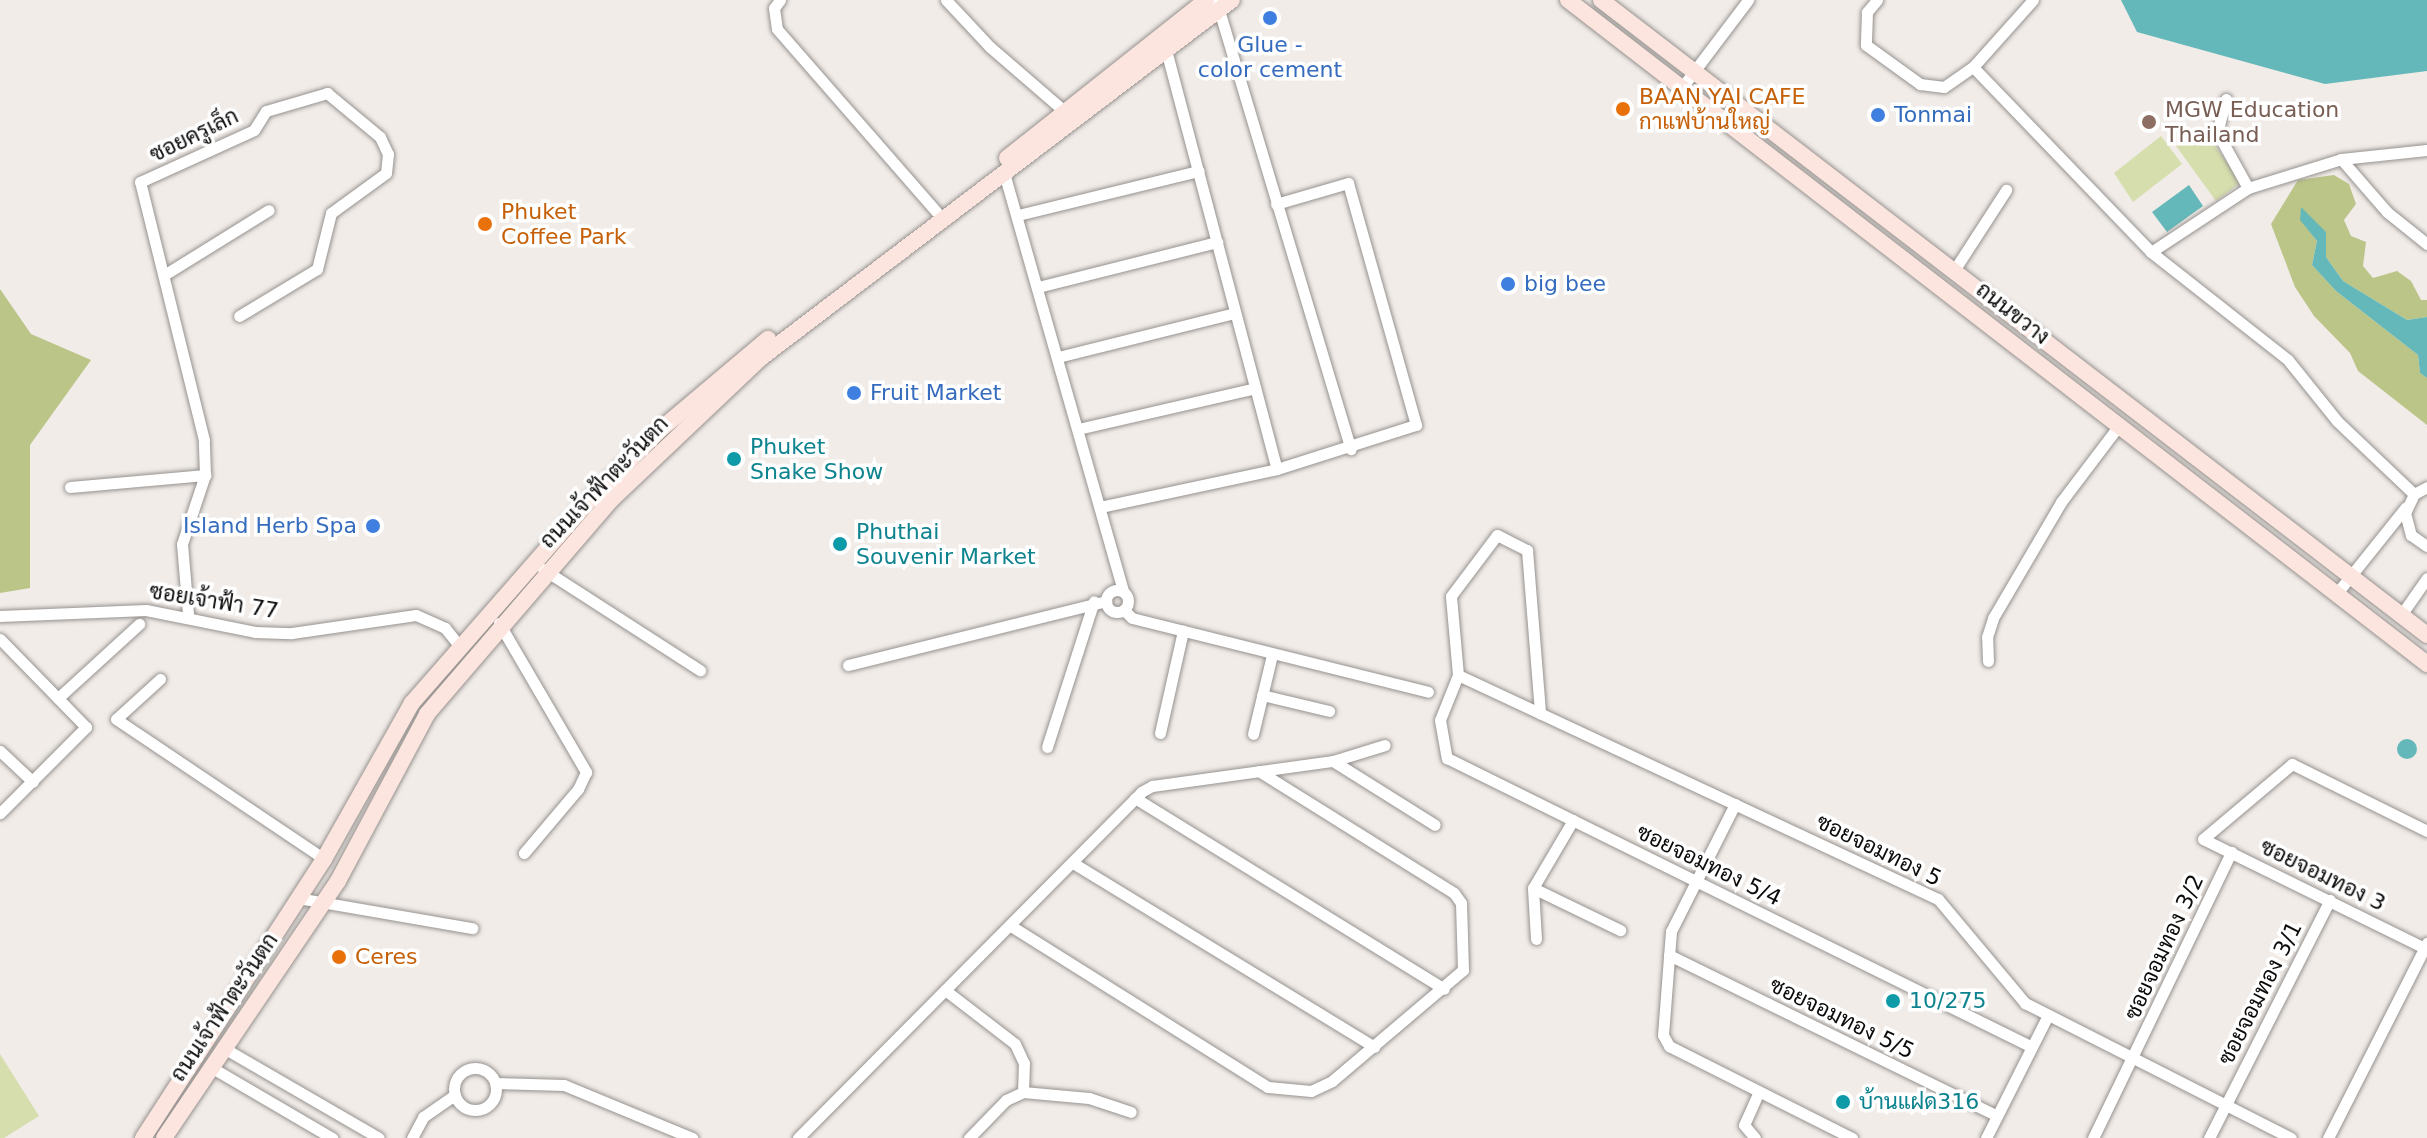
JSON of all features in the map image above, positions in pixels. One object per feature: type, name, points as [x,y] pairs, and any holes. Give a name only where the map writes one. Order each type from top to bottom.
[{"type":"main road","name":"ถนนขวาง","points":[[1568,0],[2427,664]]},
{"type":"main road","name":"ถนนขวาง","points":[[1601,0],[2427,635]]},
{"type":"main road","name":"ถนนเจ้าฟ้าตะวันตก","points":[[143,1138],[324,859],[412,703],[486,612],[533,561],[661,429],[732,366],[1063,110],[1218,2]]},
{"type":"main road","name":"ถนนเจ้าฟ้าตะวันตก","points":[[164,1138],[209,1066],[322,904],[427,714],[500,624],[610,501],[762,357],[1166,50],[1218,2]]},
{"type":"main road","points":[[2072,387],[2085,373]]},
{"type":"street","points":[[780,0],[774,8],[777,29],[936,211]]},
{"type":"street","points":[[946,0],[990,47],[1063,110]]},
{"type":"street","points":[[1683,86],[1748,0]]},
{"type":"street","points":[[1877,0],[1867,12],[1866,45],[1920,84],[1944,87],[1973,67],[2033,0]]},
{"type":"street","points":[[1218,2],[1351,449]]},
{"type":"street","points":[[1166,50],[1277,469]]},
{"type":"street","points":[[1973,67],[2151,252],[2288,360],[2337,421],[2414,494]]},
{"type":"street","name":"ซอยครูเล็ก","points":[[188,614],[182,544],[205,475],[204,440],[140,182],[254,130],[266,111],[327,93],[380,137],[388,154],[386,173],[331,213],[317,269],[239,316]]},
{"type":"street","points":[[2226,99],[2217,132],[2248,188]]},
{"type":"street","points":[[2151,252],[2248,188],[2341,159],[2427,150]]},
{"type":"street","points":[[2341,159],[2387,212],[2427,244]]},
{"type":"street","points":[[1018,215],[1199,171]]},
{"type":"street","points":[[1004,173],[1123,591],[1128,598],[1124,610]]},
{"type":"street","points":[[1100,507],[1277,469],[1351,449],[1416,425],[1348,183],[1276,204]]},
{"type":"street","points":[[1953,272],[2006,190]]},
{"type":"street","points":[[164,275],[269,210]]},
{"type":"street","points":[[1038,287],[1217,242]]},
{"type":"street","points":[[1058,357],[1235,313]]},
{"type":"street","points":[[1078,429],[1255,388]]},
{"type":"street","points":[[1988,661],[1987,637],[1993,618],[2061,502],[2120,424]]},
{"type":"street","points":[[70,487],[205,475]]},
{"type":"street","points":[[2337,593],[2414,494],[2427,487]]},
{"type":"street","points":[[2406,507],[2411,535],[2427,546]]},
{"type":"street","points":[[1458,675],[1451,596],[1497,535],[1527,550],[1540,713]]},
{"type":"street","points":[[533,561],[700,670]]},
{"type":"street","points":[[2401,615],[2427,578]]},
{"type":"street","points":[[1047,747],[1100,601],[1111,591],[1123,591]]},
{"type":"street","points":[[1100,601],[1112,611],[1124,610],[1132,618],[1428,692]]},
{"type":"street","points":[[848,665],[1100,601]]},
{"type":"street","name":"ซอยเจ้าฟ้า 77","points":[[0,616],[104,608],[188,614],[255,632],[292,633],[416,615],[445,628],[459,645]]},
{"type":"street","points":[[486,612],[500,624],[586,772],[578,789],[524,853]]},
{"type":"street","points":[[58,698],[139,624]]},
{"type":"street","points":[[1160,733],[1183,631]]},
{"type":"street","points":[[0,639],[86,727],[0,813]]},
{"type":"street","points":[[1253,734],[1272,655]]},
{"type":"street","name":"ซอยจอมทอง 5","points":[[1458,675],[1938,899],[2025,1003],[2291,1138]]},
{"type":"street","name":"ซอยจอมทอง 5/4","points":[[1458,675],[1440,720],[1447,758],[2032,1047]]},
{"type":"street","points":[[160,679],[116,719],[324,859]]},
{"type":"street","points":[[1262,695],[1329,711]]},
{"type":"street","points":[[798,1138],[1135,798],[1152,786],[1333,761],[1385,745]]},
{"type":"street","points":[[0,751],[33,782]]},
{"type":"street","points":[[1333,761],[1435,825]]},
{"type":"street","name":"ซอยจอมทอง 3","points":[[2426,947],[2203,839],[2292,764],[2427,831]]},
{"type":"street","points":[[1011,926],[1268,1087],[1311,1091],[1332,1081],[1463,970],[1464,931],[1454,893],[1259,771]]},
{"type":"street","points":[[1135,798],[1444,989]]},
{"type":"street","points":[[1735,804],[1694,880],[1671,931],[1663,1035],[1669,1046],[1852,1138]]},
{"type":"street","points":[[1536,939],[1533,888],[1573,820]]},
{"type":"street","name":"ซอยจอมทอง 3/2","points":[[2093,1138],[2231,852]]},
{"type":"street","points":[[1073,863],[1374,1047]]},
{"type":"street","points":[[1533,888],[1620,930]]},
{"type":"street","points":[[298,898],[472,928]]},
{"type":"street","name":"ซอยจอมทอง 3/1","points":[[2209,1138],[2330,900]]},
{"type":"street","points":[[2328,1138],[2426,947]]},
{"type":"street","name":"ซอยจอมทอง 5/5","points":[[1669,955],[1997,1116]]},
{"type":"street","points":[[945,990],[1015,1044],[1024,1063],[1023,1092]]},
{"type":"street","points":[[1986,1138],[2048,1015]]},
{"type":"street","points":[[222,1047],[379,1138]]},
{"type":"street","points":[[209,1066],[332,1138]]},
{"type":"street","points":[[412,1138],[423,1117],[455,1095],[458,1077],[468,1069],[487,1072],[495,1083]]},
{"type":"street","points":[[455,1095],[464,1106],[478,1110],[490,1103],[495,1083]]},
{"type":"street","points":[[495,1083],[564,1085],[692,1138]]},
{"type":"street","points":[[969,1138],[1006,1100],[1023,1092],[1089,1098],[1131,1112]]},
{"type":"street","points":[[1755,1138],[1744,1125],[1759,1092]]},
{"type":"green space","points":[[2202,128],[2241,182],[2216,201],[2176,146]]},
{"type":"green space","points":[[2161,136],[2182,164],[2133,202],[2114,173]]},
{"type":"green space","points":[[2334,175],[2349,184],[2356,204],[2344,220],[2351,236],[2366,242],[2363,266],[2373,278],[2397,271],[2411,281],[2421,300],[2427,300],[2427,317],[2407,320],[2343,281],[2326,257],[2326,232],[2301,220],[2317,241],[2312,265],[2336,291],[2418,355],[2420,373],[2427,378],[2427,425],[2358,371],[2350,353],[2314,316],[2295,287],[2271,224],[2298,180]]},
{"type":"green space","points":[[0,289],[31,334],[91,360],[30,445],[30,588],[0,593]]},
{"type":"green space","points":[[0,1054],[39,1116],[4,1138],[0,1138]]},
{"type":"water","points":[[2121,0],[2427,0],[2427,71],[2325,84],[2137,32]]},
{"type":"water","points":[[2189,185],[2203,206],[2167,232],[2152,212]]},
{"type":"water","points":[[2301,207],[2326,232],[2326,257],[2343,281],[2407,320],[2427,317],[2427,378],[2420,373],[2418,355],[2336,291],[2312,265],[2317,241],[2300,220]]},
{"type":"water","points":[[2407,739],[2414,742],[2417,749],[2414,756],[2407,759],[2400,756],[2397,749],[2400,742]]},
{"type":"place","name":"Glue - color cement","points":[[1270,18]]},
{"type":"place","name":"BAAN YAI CAFE กาแฟบ้านใหญ่","points":[[1623,109]]},
{"type":"place","name":"Tonmai","points":[[1878,115]]},
{"type":"place","name":"MGW Education Thailand","points":[[2149,122]]},
{"type":"place","name":"Phuket Coffee Park","points":[[485,224]]},
{"type":"place","name":"big bee","points":[[1508,284]]},
{"type":"place","name":"Fruit Market","points":[[854,393]]},
{"type":"place","name":"Phuket Snake Show","points":[[734,459]]},
{"type":"place","name":"Island Herb Spa","points":[[373,526]]},
{"type":"place","name":"Phuthai Souvenir Market","points":[[840,544]]},
{"type":"place","name":"Ceres","points":[[339,957]]},
{"type":"place","name":"10/275","points":[[1893,1001]]},
{"type":"place","name":"บ้านแฝด316","points":[[1843,1102]]}]
